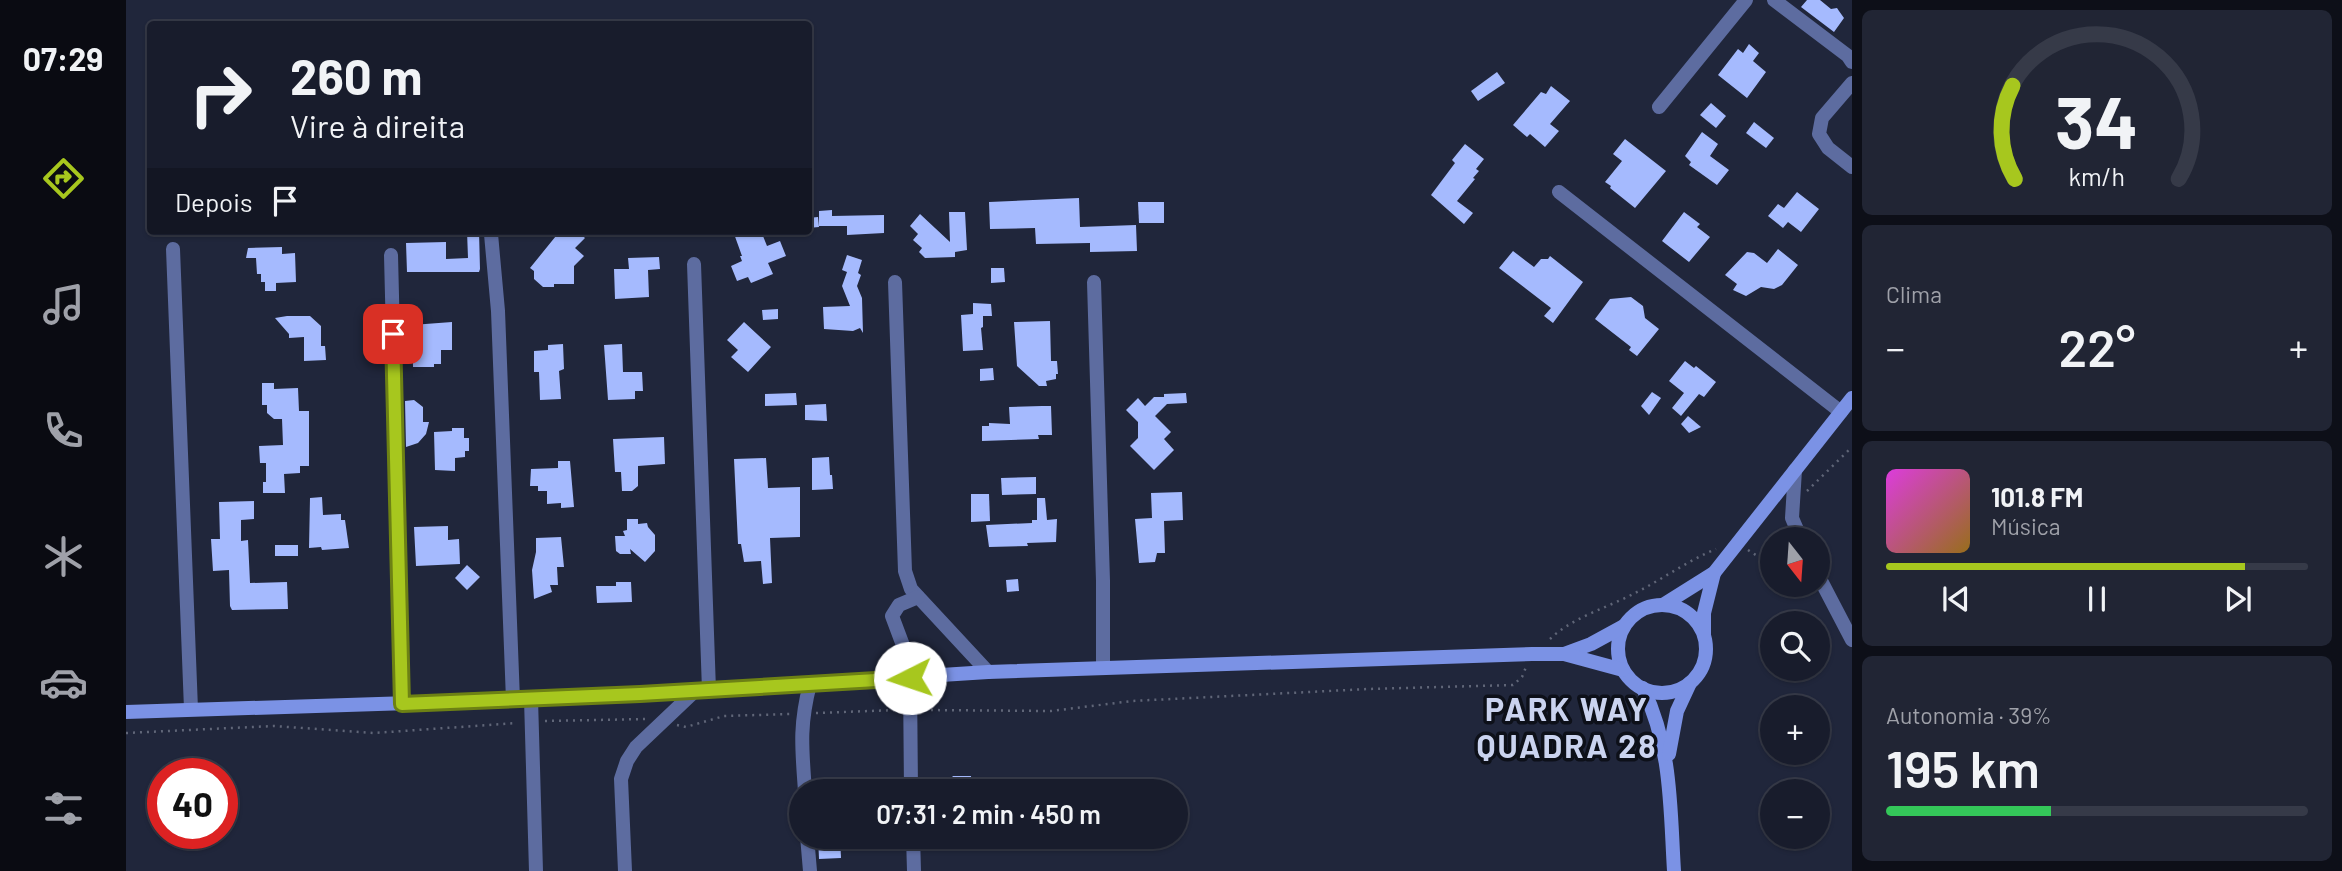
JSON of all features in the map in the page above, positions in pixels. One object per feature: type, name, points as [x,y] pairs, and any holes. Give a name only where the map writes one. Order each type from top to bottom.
[{"type":"street","points":[[1660,107],[1746,0]]},
{"type":"street","points":[[1774,0],[1848,56],[1852,62]]},
{"type":"street","points":[[1852,83],[1822,118],[1819,134],[1828,148],[1852,167]]},
{"type":"street","points":[[1559,192],[1841,412]]},
{"type":"street","points":[[491,235],[498,311],[513,700]]},
{"type":"street","points":[[173,249],[191,709]]},
{"type":"street","points":[[391,255],[402,704]]},
{"type":"street","points":[[694,264],[702,691]]},
{"type":"street","points":[[895,282],[905,571],[908,582],[918,597],[988,672]]},
{"type":"street","points":[[1094,282],[1103,668]]},
{"type":"street","points":[[1663,605],[1714,573],[1852,398]]},
{"type":"street","points":[[1795,470],[1792,518],[1796,527]]},
{"type":"street","points":[[1668,765],[1677,711],[1706,654],[1704,613],[1714,573]]},
{"type":"street","points":[[911,779],[908,710],[910,678],[904,648],[892,616],[899,605],[918,597]]},
{"type":"street","points":[[1830,597],[1852,640]]},
{"type":"street","points":[[1564,654],[1591,644],[1624,626],[1637,613],[1654,606],[1672,606],[1688,614],[1704,635]]},
{"type":"street","points":[[1624,626],[1618,643],[1619,661],[1635,684],[1661,693],[1679,689],[1690,681]]},
{"type":"street","points":[[126,712],[513,700],[702,691],[988,672],[1532,654],[1564,654],[1623,670]]},
{"type":"street","points":[[803,779],[802,713],[810,684]]},
{"type":"street","points":[[1643,688],[1658,723],[1668,765],[1674,871]]},
{"type":"street","points":[[625,871],[621,779],[627,761],[636,747],[661,722],[702,691]]},
{"type":"street","points":[[531,699],[536,871]]},
{"type":"street","points":[[808,849],[810,871]]},
{"type":"street","points":[[913,849],[914,871]]},
{"type":"path","points":[[1803,498],[1808,488],[1838,463],[1852,447]]},
{"type":"path","points":[[126,733],[274,726],[374,733],[532,722],[646,719],[686,727],[724,716],[908,710],[1051,711],[1132,701],[1513,685],[1522,677],[1532,654],[1561,629],[1637,592],[1697,557],[1738,543],[1760,558]]},
{"type":"building","points":[[1807,0],[1820,0],[1831,9],[1837,8],[1844,18],[1834,32],[1801,7]]},
{"type":"building","points":[[1749,44],[1759,53],[1753,61],[1766,72],[1747,98],[1718,75],[1738,49],[1743,53]]},
{"type":"building","points":[[1497,72],[1505,83],[1478,101],[1471,91]]},
{"type":"building","points":[[1551,86],[1570,101],[1550,124],[1559,131],[1545,147],[1530,134],[1527,137],[1513,125],[1541,92],[1546,94]]},
{"type":"building","points":[[1711,103],[1726,116],[1716,128],[1700,115]]},
{"type":"building","points":[[1754,122],[1774,138],[1766,148],[1746,133]]},
{"type":"building","points":[[1702,132],[1718,144],[1710,156],[1729,170],[1717,185],[1689,165],[1691,162],[1685,156]]},
{"type":"building","points":[[1625,139],[1666,171],[1635,208],[1605,182],[1622,161],[1613,154]]},
{"type":"building","points":[[1465,144],[1484,159],[1476,169],[1479,171],[1473,178],[1475,179],[1457,201],[1473,213],[1464,224],[1431,195],[1455,163],[1452,160]]},
{"type":"building","points":[[1797,192],[1819,209],[1801,232],[1788,222],[1783,228],[1768,216],[1778,204],[1784,208]]},
{"type":"building","points":[[1079,198],[1080,227],[1136,225],[1137,251],[1090,252],[1090,243],[1036,244],[1035,228],[990,229],[989,202]]},
{"type":"building","points":[[1138,202],[1164,202],[1164,223],[1139,223]]},
{"type":"building","points":[[832,210],[832,216],[884,215],[884,233],[847,235],[847,226],[819,226],[819,211]]},
{"type":"building","points":[[949,212],[965,212],[967,250],[955,252],[955,257],[925,258],[919,252],[922,248],[913,240],[918,234],[910,226],[920,214],[950,242]]},
{"type":"building","points":[[1684,212],[1700,224],[1697,227],[1710,237],[1689,262],[1662,241]]},
{"type":"building","points":[[818,217],[819,227],[812,228],[812,218]]},
{"type":"building","points":[[467,235],[479,235],[479,272],[407,272],[406,243],[446,242],[446,259],[468,258]]},
{"type":"building","points":[[557,235],[582,235],[585,238],[575,248],[584,256],[574,266],[574,284],[543,287],[534,279],[534,271],[530,268]]},
{"type":"building","points":[[734,235],[763,235],[767,246],[780,241],[786,256],[768,263],[773,274],[751,283],[748,277],[737,281],[731,266],[742,261]]},
{"type":"building","points":[[282,247],[282,254],[295,253],[296,282],[276,283],[276,291],[265,291],[265,282],[261,282],[261,274],[257,274],[256,258],[246,258],[248,248]]},
{"type":"building","points":[[1778,249],[1798,265],[1782,285],[1774,289],[1761,287],[1746,296],[1733,290],[1737,284],[1725,275],[1747,252],[1754,253],[1767,263]]},
{"type":"building","points":[[1513,251],[1534,267],[1541,259],[1548,259],[1550,256],[1583,282],[1553,323],[1544,316],[1551,308],[1499,268]]},
{"type":"building","points":[[847,255],[862,260],[857,286],[862,298],[863,333],[860,328],[853,331],[824,329],[823,307],[850,306],[842,286],[847,272],[842,270]]},
{"type":"building","points":[[659,257],[660,269],[648,270],[649,297],[615,299],[614,269],[629,269],[628,258]]},
{"type":"building","points":[[991,268],[1004,268],[1005,282],[991,283]]},
{"type":"building","points":[[1631,297],[1643,306],[1645,318],[1659,329],[1637,356],[1629,350],[1631,347],[1595,319],[1610,299]]},
{"type":"building","points":[[973,303],[991,304],[992,316],[983,316],[983,350],[963,351],[961,315],[973,314]]},
{"type":"building","points":[[778,309],[778,319],[763,320],[762,310]]},
{"type":"building","points":[[310,316],[321,326],[321,346],[325,346],[326,360],[304,361],[304,337],[289,338],[289,334],[275,318]]},
{"type":"building","points":[[1050,321],[1051,361],[1057,361],[1058,374],[1056,379],[1046,381],[1047,386],[1039,386],[1017,366],[1014,322]]},
{"type":"building","points":[[452,322],[452,350],[441,350],[441,364],[434,364],[434,367],[413,367],[412,325]]},
{"type":"building","points":[[744,322],[771,347],[748,372],[731,357],[738,350],[727,340]]},
{"type":"building","points":[[563,344],[564,369],[559,371],[561,399],[540,400],[539,372],[534,372],[534,351],[548,350],[548,345]]},
{"type":"building","points":[[622,344],[623,372],[642,372],[643,391],[635,391],[635,399],[608,400],[604,345]]},
{"type":"building","points":[[1685,361],[1716,382],[1704,397],[1699,394],[1681,416],[1672,408],[1684,393],[1669,381]]},
{"type":"building","points":[[993,368],[994,380],[980,381],[980,369]]},
{"type":"building","points":[[262,383],[274,383],[274,389],[298,388],[299,411],[309,411],[309,466],[300,466],[300,473],[284,474],[285,493],[263,493],[266,463],[260,463],[259,446],[283,445],[282,419],[274,419],[267,413],[267,405],[262,405]]},
{"type":"building","points":[[1652,392],[1661,398],[1649,415],[1641,406]]},
{"type":"building","points":[[796,393],[797,405],[765,406],[765,394]]},
{"type":"building","points":[[1186,393],[1187,403],[1167,404],[1155,416],[1171,432],[1164,439],[1174,450],[1154,470],[1130,446],[1138,438],[1138,422],[1126,410],[1138,398],[1145,406],[1154,397]]},
{"type":"building","points":[[414,400],[423,407],[423,422],[429,422],[426,434],[418,443],[406,447],[405,401]]},
{"type":"building","points":[[826,404],[827,421],[805,420],[805,405]]},
{"type":"building","points":[[1051,406],[1052,435],[1038,435],[1039,439],[982,441],[982,426],[989,426],[989,423],[1010,424],[1009,407]]},
{"type":"building","points":[[1688,416],[1701,427],[1689,433],[1681,424]]},
{"type":"building","points":[[452,428],[464,428],[464,438],[469,438],[469,451],[465,451],[465,457],[455,458],[455,471],[435,470],[434,432],[452,431]]},
{"type":"building","points":[[664,437],[665,464],[638,466],[638,486],[632,491],[622,491],[621,472],[615,472],[613,439]]},
{"type":"building","points":[[829,457],[833,489],[812,490],[812,458]]},
{"type":"building","points":[[766,458],[768,488],[800,487],[800,537],[770,538],[772,583],[763,584],[761,561],[744,562],[741,544],[738,544],[734,459]]},
{"type":"building","points":[[558,461],[570,461],[574,507],[561,508],[561,503],[547,504],[547,491],[538,491],[538,486],[530,486],[531,469],[558,468]]},
{"type":"building","points":[[1036,477],[1036,494],[1002,495],[1001,478]]},
{"type":"building","points":[[1182,492],[1183,520],[1164,521],[1165,553],[1157,553],[1155,562],[1139,563],[1135,519],[1152,518],[1151,493]]},
{"type":"building","points":[[971,494],[989,494],[990,521],[971,522]]},
{"type":"building","points":[[322,497],[323,515],[341,514],[341,520],[345,520],[349,548],[309,548],[310,498]]},
{"type":"building","points":[[1037,498],[1045,498],[1047,520],[1057,519],[1056,542],[989,547],[986,525],[1032,523],[1032,520],[1037,520]]},
{"type":"building","points":[[254,501],[254,519],[241,520],[241,541],[248,540],[250,583],[287,582],[288,609],[232,610],[229,570],[213,571],[211,539],[220,539],[219,502]]},
{"type":"building","points":[[627,519],[638,519],[638,524],[647,523],[655,535],[655,551],[645,562],[630,549],[631,554],[620,554],[616,551],[615,536],[625,536],[623,531],[627,530]]},
{"type":"building","points":[[448,526],[448,540],[459,539],[460,564],[416,566],[414,527]]},
{"type":"building","points":[[561,537],[564,567],[557,567],[558,585],[550,585],[552,592],[534,599],[532,570],[536,538]]},
{"type":"building","points":[[275,545],[298,545],[298,556],[275,556]]},
{"type":"building","points":[[467,565],[480,577],[467,590],[455,578]]},
{"type":"building","points":[[1018,579],[1019,591],[1007,592],[1006,580]]},
{"type":"building","points":[[616,582],[631,582],[632,602],[597,603],[596,586],[616,586]]},
{"type":"building","points":[[953,776],[971,776],[971,779],[950,779]]},
{"type":"building","points":[[819,849],[841,849],[841,858],[819,859]]},
{"type":"district","name":"PARK WAY QUADRA 28","points":[[1567,726]]},
{"type":"route","points":[[393,334],[402,704],[640,694],[910,678]]}]
